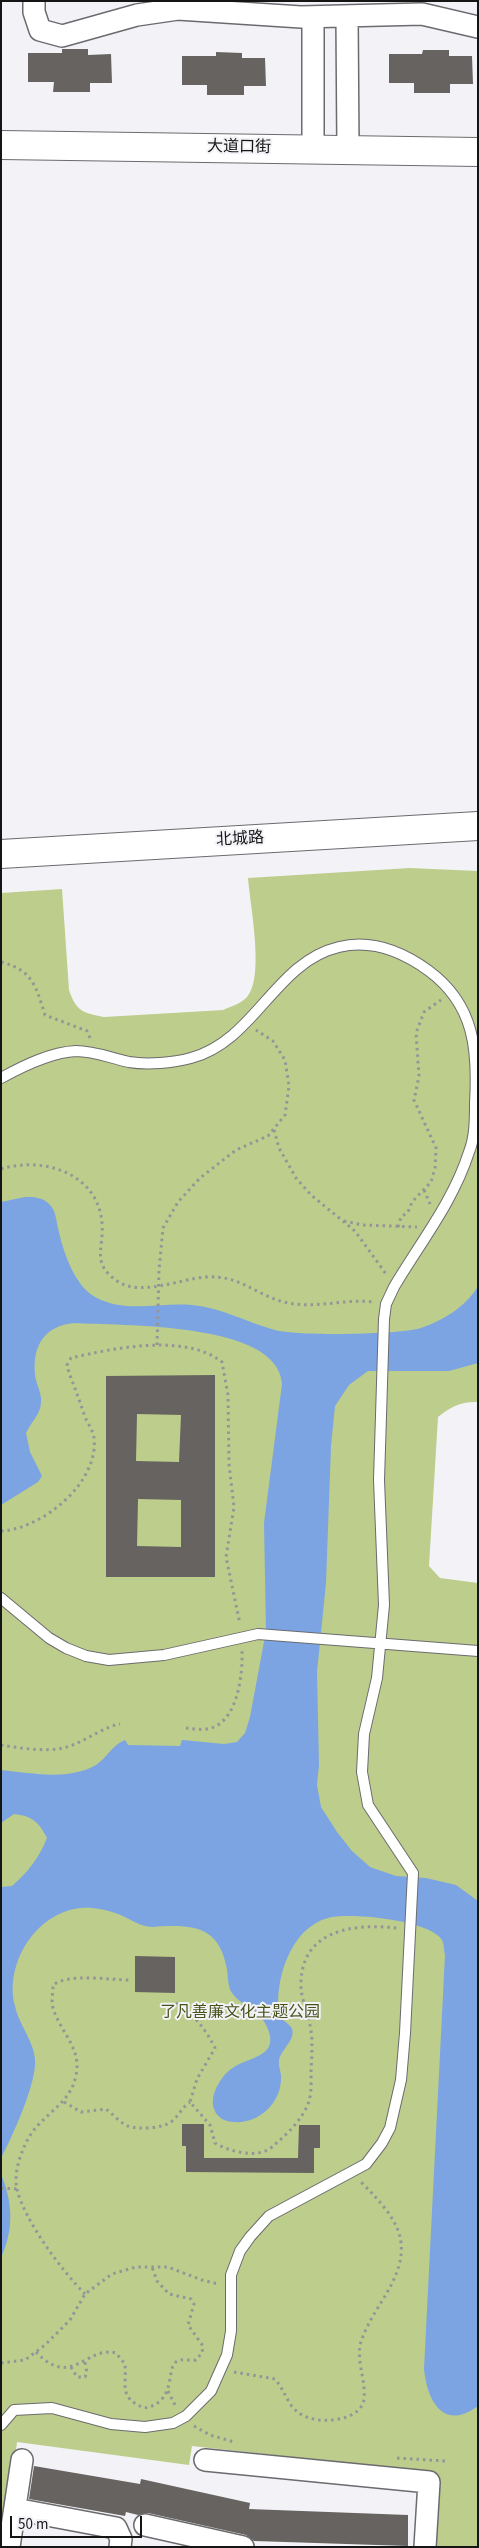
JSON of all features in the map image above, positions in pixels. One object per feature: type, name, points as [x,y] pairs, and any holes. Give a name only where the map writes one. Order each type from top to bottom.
[{"type":"street","points":[[34,1],[34,12],[40,30],[62,36],[178,5],[330,13],[422,14],[478,27]]},
{"type":"street","points":[[314,150],[330,13]]},
{"type":"street","points":[[330,13],[348,150]]},
{"type":"street","name":"大道口街","points":[[1,145],[478,152]]},
{"type":"street","name":"北城路","points":[[1,854],[478,826]]},
{"type":"street","points":[[9,2547],[22,2460]]},
{"type":"street","points":[[205,2460],[429,2482],[425,2547]]},
{"type":"street","points":[[15,2509],[116,2528],[121,2539],[120,2547]]},
{"type":"street","points":[[144,2525],[243,2547]]},
{"type":"lane","points":[[1,1078],[23,1066],[62,1053],[96,1052],[130,1062],[150,1063],[192,1058],[226,1040],[248,1024],[284,981],[301,965],[338,947],[360,945],[380,947],[400,953],[436,976],[452,993],[472,1032],[476,1053],[474,1124],[470,1151],[454,1189],[394,1287],[386,1304],[384,1327],[379,1480],[385,1584],[381,1643],[373,1695],[364,1734],[362,1772],[368,1805],[413,1872],[405,2033],[395,2107],[390,2128],[382,2143],[366,2164],[269,2216],[258,2226],[240,2251],[231,2275],[231,2331],[227,2356],[211,2391],[186,2416],[173,2423],[145,2427],[111,2424],[52,2408],[14,2410],[1,2425]]},
{"type":"lane","points":[[1,1598],[49,1638],[66,1648],[86,1656],[109,1660],[164,1655],[241,1636],[258,1634],[478,1651]]},
{"type":"path","points":[[1,962],[11,964],[34,981],[45,1015],[87,1031],[96,1052]]},
{"type":"path","points":[[398,1227],[401,1217],[408,1212],[412,1202],[431,1182],[436,1160],[436,1148],[414,1100],[419,1076],[416,1033],[424,1012],[452,993]]},
{"type":"path","points":[[157,1345],[158,1285],[163,1228],[178,1202],[200,1178],[236,1150],[268,1136],[285,1115],[288,1086],[285,1060],[273,1041],[248,1024]]},
{"type":"path","points":[[274,1129],[279,1148],[296,1178],[310,1195],[361,1238],[394,1287]]},
{"type":"path","points":[[1,1169],[25,1164],[50,1166],[65,1172],[88,1187],[102,1222],[100,1258],[104,1270],[118,1282],[132,1287],[205,1278],[224,1278],[243,1282],[262,1293],[290,1303],[322,1306],[365,1301],[386,1304]]},
{"type":"path","points":[[343,1221],[363,1225],[398,1227],[433,1226]]},
{"type":"path","points":[[1,1531],[20,1527],[57,1507],[76,1489],[86,1471],[94,1439],[69,1374],[67,1365],[71,1358],[101,1351],[157,1345],[210,1353],[222,1362],[228,1395],[229,1464],[234,1506],[226,1557],[241,1636],[240,1672],[233,1706],[227,1718],[211,1729],[186,1728]]},
{"type":"path","points":[[1,1745],[40,1749],[63,1748],[108,1726],[120,1724]]},
{"type":"path","points":[[190,2102],[210,2125],[215,2143],[238,2151],[257,2154],[269,2150],[288,2133],[308,2103],[311,2090],[312,2038],[301,1987],[305,1964],[314,1945],[332,1933],[359,1927],[373,1925],[410,1929]]},
{"type":"path","points":[[85,2294],[51,2252],[30,2217],[17,2189],[18,2167],[31,2134],[64,2102],[73,2090],[77,2060],[75,2051],[53,2006],[53,1985],[58,1981],[71,1979],[130,1980]]},
{"type":"path","points":[[64,2102],[80,2112],[106,2109],[128,2126],[164,2125],[172,2122],[182,2108],[190,2102],[197,2079],[215,2048],[198,2021],[187,2009],[176,2003]]},
{"type":"path","points":[[222,2368],[275,2379],[292,2408],[314,2420],[332,2420],[345,2417],[355,2413],[361,2406],[364,2398],[360,2346],[369,2325],[397,2276],[402,2262],[402,2247],[396,2224],[386,2208],[352,2173]]},
{"type":"path","points":[[1,2188],[17,2189]]},
{"type":"path","points":[[1,2363],[25,2360],[36,2352],[70,2320],[85,2294],[112,2274],[136,2267],[168,2267],[202,2280],[231,2286]]},
{"type":"path","points":[[36,2352],[48,2364],[71,2367],[85,2362],[102,2352],[116,2352],[126,2364],[124,2390],[134,2404],[144,2408],[149,2407],[168,2391],[171,2384],[170,2371],[176,2362],[196,2360],[199,2358],[203,2346],[188,2325],[194,2304],[191,2299],[169,2294],[162,2288],[152,2267]]},
{"type":"path","points":[[71,2367],[77,2377],[85,2377],[87,2367],[85,2362]]},
{"type":"path","points":[[186,2416],[195,2427],[210,2435],[238,2443]]},
{"type":"path","points":[[396,2458],[446,2461]]},
{"type":"green space","name":"了凡善廉文化主题公园","points":[[410,868],[478,871],[478,1402],[457,1405],[438,1417],[429,1566],[440,1578],[478,1583],[478,2547],[434,2547],[437,2473],[192,2446],[189,2465],[17,2442],[6,2531],[1,2530],[1,893],[62,889],[69,990],[74,1003],[81,1010],[104,1017],[223,1010],[247,997],[255,974],[255,940],[248,878]]},
{"type":"water","points":[[35,1197],[44,1200],[53,1209],[66,1257],[81,1284],[95,1297],[119,1305],[192,1305],[214,1309],[264,1327],[286,1332],[325,1334],[392,1332],[421,1328],[445,1317],[461,1306],[478,1286],[478,1363],[449,1371],[368,1371],[349,1385],[335,1406],[331,1446],[326,1583],[317,1672],[319,1765],[317,1785],[321,1807],[337,1832],[352,1851],[370,1867],[396,1876],[426,1878],[456,1885],[478,1901],[478,2406],[466,2413],[455,2416],[446,2414],[439,2409],[429,2392],[424,2369],[445,1955],[442,1940],[435,1933],[422,1927],[388,1919],[338,1916],[315,1924],[304,1933],[294,1944],[287,1958],[279,1987],[279,2016],[293,2031],[291,2039],[279,2060],[280,2089],[272,2105],[266,2111],[251,2120],[234,2122],[222,2119],[215,2112],[213,2098],[215,2091],[229,2070],[267,2050],[270,2044],[270,2037],[267,2027],[259,2015],[236,1998],[231,1991],[223,1954],[218,1943],[202,1930],[179,1926],[148,1927],[118,1914],[95,1908],[81,1908],[65,1912],[50,1919],[37,1930],[27,1943],[19,1958],[14,1974],[15,2006],[32,2046],[35,2070],[23,2110],[1,2158],[1,1887],[12,1886],[23,1875],[37,1858],[47,1838],[38,1824],[26,1816],[14,1814],[1,1823],[1,1770],[50,1775],[74,1773],[96,1765],[120,1742],[125,1740],[128,1745],[180,1746],[182,1740],[224,1744],[237,1742],[245,1733],[250,1717],[266,1631],[264,1523],[282,1384],[274,1363],[255,1348],[227,1338],[194,1331],[125,1325],[74,1323],[55,1328],[42,1339],[38,1346],[35,1375],[41,1395],[41,1406],[26,1433],[30,1452],[42,1476],[38,1482],[1,1505],[1,1202]]},
{"type":"water","points":[[1,2174],[10,2206],[10,2226],[1,2258]]},
{"type":"building","points":[[62,49],[88,49],[88,55],[111,54],[112,83],[90,83],[90,92],[53,92],[54,82],[28,82],[28,53],[62,53]]},
{"type":"building","points":[[423,50],[449,50],[449,56],[472,56],[473,84],[450,84],[450,93],[414,93],[414,83],[389,83],[389,54],[422,54]]},
{"type":"building","points":[[216,52],[242,53],[242,58],[265,58],[266,86],[244,86],[244,95],[207,95],[207,85],[182,85],[182,56],[216,56]]},
{"type":"building","points":[[215,1375],[215,1577],[106,1577],[106,1376]],"holes":[[[137,1414],[181,1415],[179,1462],[136,1461]],[[138,1499],[181,1500],[181,1547],[137,1546]]]},
{"type":"building","points":[[135,1956],[175,1957],[175,1993],[135,1992]]},
{"type":"building","points":[[182,2124],[204,2124],[204,2158],[298,2158],[299,2125],[320,2125],[320,2148],[314,2148],[314,2173],[186,2172],[186,2146],[182,2146]]},
{"type":"building","points":[[34,2466],[140,2484],[141,2479],[250,2503],[249,2509],[408,2515],[408,2546],[254,2541],[246,2535],[148,2513],[138,2515],[126,2512],[125,2516],[29,2499]]}]
